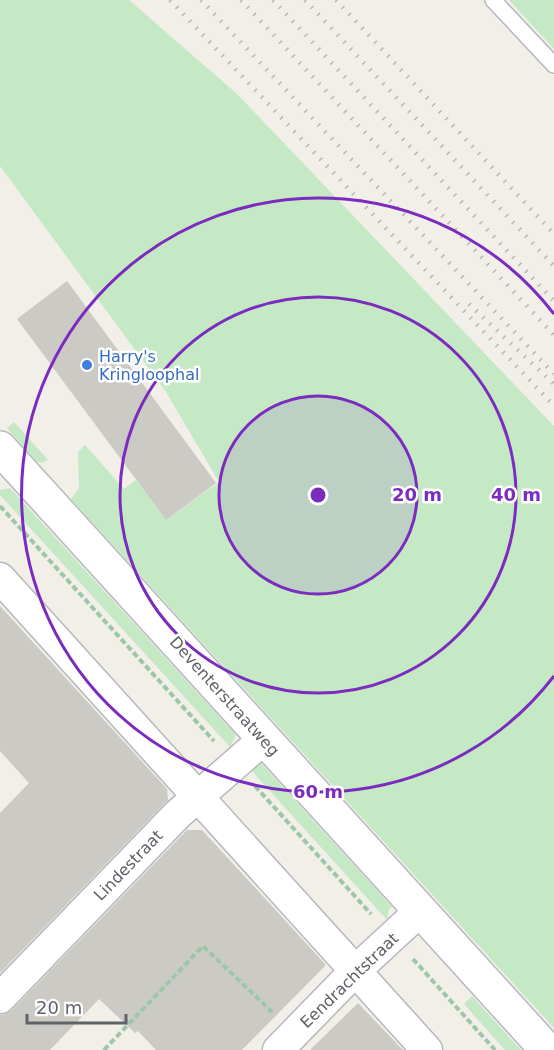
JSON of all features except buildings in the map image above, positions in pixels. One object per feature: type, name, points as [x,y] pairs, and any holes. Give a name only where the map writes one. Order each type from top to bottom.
[{"type":"street","name":"Deventerstraatweg","points":[[2,454],[547,1050]]},
{"type":"street","points":[[0,578],[426,1050]]},
{"type":"street","name":"Lindestraat","points":[[0,998],[178,813],[264,739]]},
{"type":"street","name":"Eendrachtstraat","points":[[286,1042],[355,971],[420,910]]},
{"type":"lane","points":[[493,0],[554,66]]},
{"type":"path","points":[[0,506],[495,1050]]},
{"type":"path","points":[[104,1050],[203,946],[286,1042]]},
{"type":"green space","points":[[0,0],[129,0],[237,94],[554,426],[554,1028],[71,499],[79,488],[78,452],[85,445],[124,489],[136,480],[166,520],[219,482],[166,392],[0,166]]},
{"type":"green space","points":[[509,0],[554,0],[554,49]]},
{"type":"green space","points":[[14,422],[48,460],[41,463],[36,461],[7,428]]},
{"type":"green space","points":[[10,488],[236,735],[230,747],[0,495],[0,490]]},
{"type":"green space","points":[[261,763],[392,907],[389,909],[387,920],[250,769]]},
{"type":"green space","points":[[472,996],[521,1050],[505,1050],[464,1004]]},
{"type":"railway","points":[[170,0],[554,406]]},
{"type":"railway","points":[[201,0],[554,374]]},
{"type":"railway","points":[[241,0],[554,335]]},
{"type":"railway","points":[[273,0],[554,301]]},
{"type":"railway","points":[[305,0],[554,266]]},
{"type":"railway","points":[[336,0],[554,234]]},
{"type":"railway","points":[[469,304],[554,384]]},
{"type":"place","name":"Harry's Kringloophal","points":[[87,365]]}]
